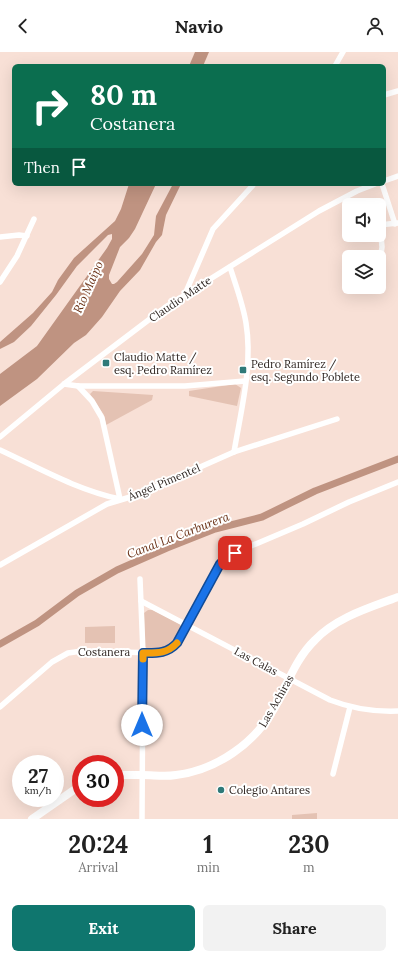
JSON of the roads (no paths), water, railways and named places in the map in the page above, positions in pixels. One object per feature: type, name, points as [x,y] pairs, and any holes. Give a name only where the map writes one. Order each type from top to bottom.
[{"type":"street","points":[[336,64],[343,52]]},
{"type":"street","points":[[386,94],[398,91]]},
{"type":"street","points":[[386,180],[398,176]]},
{"type":"street","points":[[185,294],[213,229],[252,186]]},
{"type":"street","name":"Claudio Matte","points":[[0,437],[64,384],[167,306],[319,210],[370,186]]},
{"type":"street","points":[[383,186],[396,223],[386,224]]},
{"type":"street","points":[[0,282],[17,256],[34,219]]},
{"type":"street","points":[[0,237],[19,235],[27,236]]},
{"type":"street","points":[[230,267],[242,306],[248,346],[245,381],[234,452]]},
{"type":"street","points":[[64,384],[78,386],[185,386],[245,381]]},
{"type":"street","points":[[0,450],[75,486],[104,496],[120,499],[102,418],[92,401],[78,386]]},
{"type":"street","name":"Ángel Pimentel","points":[[0,565],[101,507],[120,499],[142,493],[234,452],[337,419]]},
{"type":"street","name":"Costanera","points":[[0,707],[52,662],[68,653],[82,651],[143,653],[162,652],[170,649],[177,643],[220,564],[231,555],[303,524],[349,502],[398,482]]},
{"type":"street","points":[[140,579],[143,653],[142,819]]},
{"type":"street","name":"Las Achiras","points":[[124,775],[161,776],[181,774],[206,767],[229,756],[250,740],[264,724],[304,653],[315,640],[326,630],[348,617],[398,597]]},
{"type":"street","name":"Las Calas","points":[[141,601],[321,696],[350,707],[377,712],[398,711]]},
{"type":"street","points":[[333,774],[350,707]]},
{"type":"street","points":[[32,819],[72,791]]},
{"type":"water","points":[[195,52],[209,52],[204,64],[190,64]]},
{"type":"water","name":"Río Maipo","points":[[128,186],[155,186],[135,229],[120,247],[109,275],[109,279],[112,284],[117,282],[142,254],[154,235],[156,216],[172,186],[180,186],[166,215],[162,235],[156,242],[140,270],[120,291],[102,317],[86,335],[74,343],[37,379],[0,406],[0,374],[37,346],[107,248],[112,239],[112,234],[108,235],[77,266],[31,326],[14,342],[0,349],[0,342],[33,313],[52,292],[58,280],[74,258],[115,221],[121,209]]},
{"type":"waterway","name":"Canal La Carburera","points":[[0,644],[37,623],[77,593],[117,570],[215,529],[262,517],[315,491],[398,459]]},
{"type":"place","name":"Claudio Matte / esq. Pedro Ramírez","points":[[106,363]]},
{"type":"place","name":"Pedro Ramírez / esq. Segundo Poblete","points":[[243,370]]},
{"type":"place","name":"Colegio Antares","points":[[221,790]]}]
